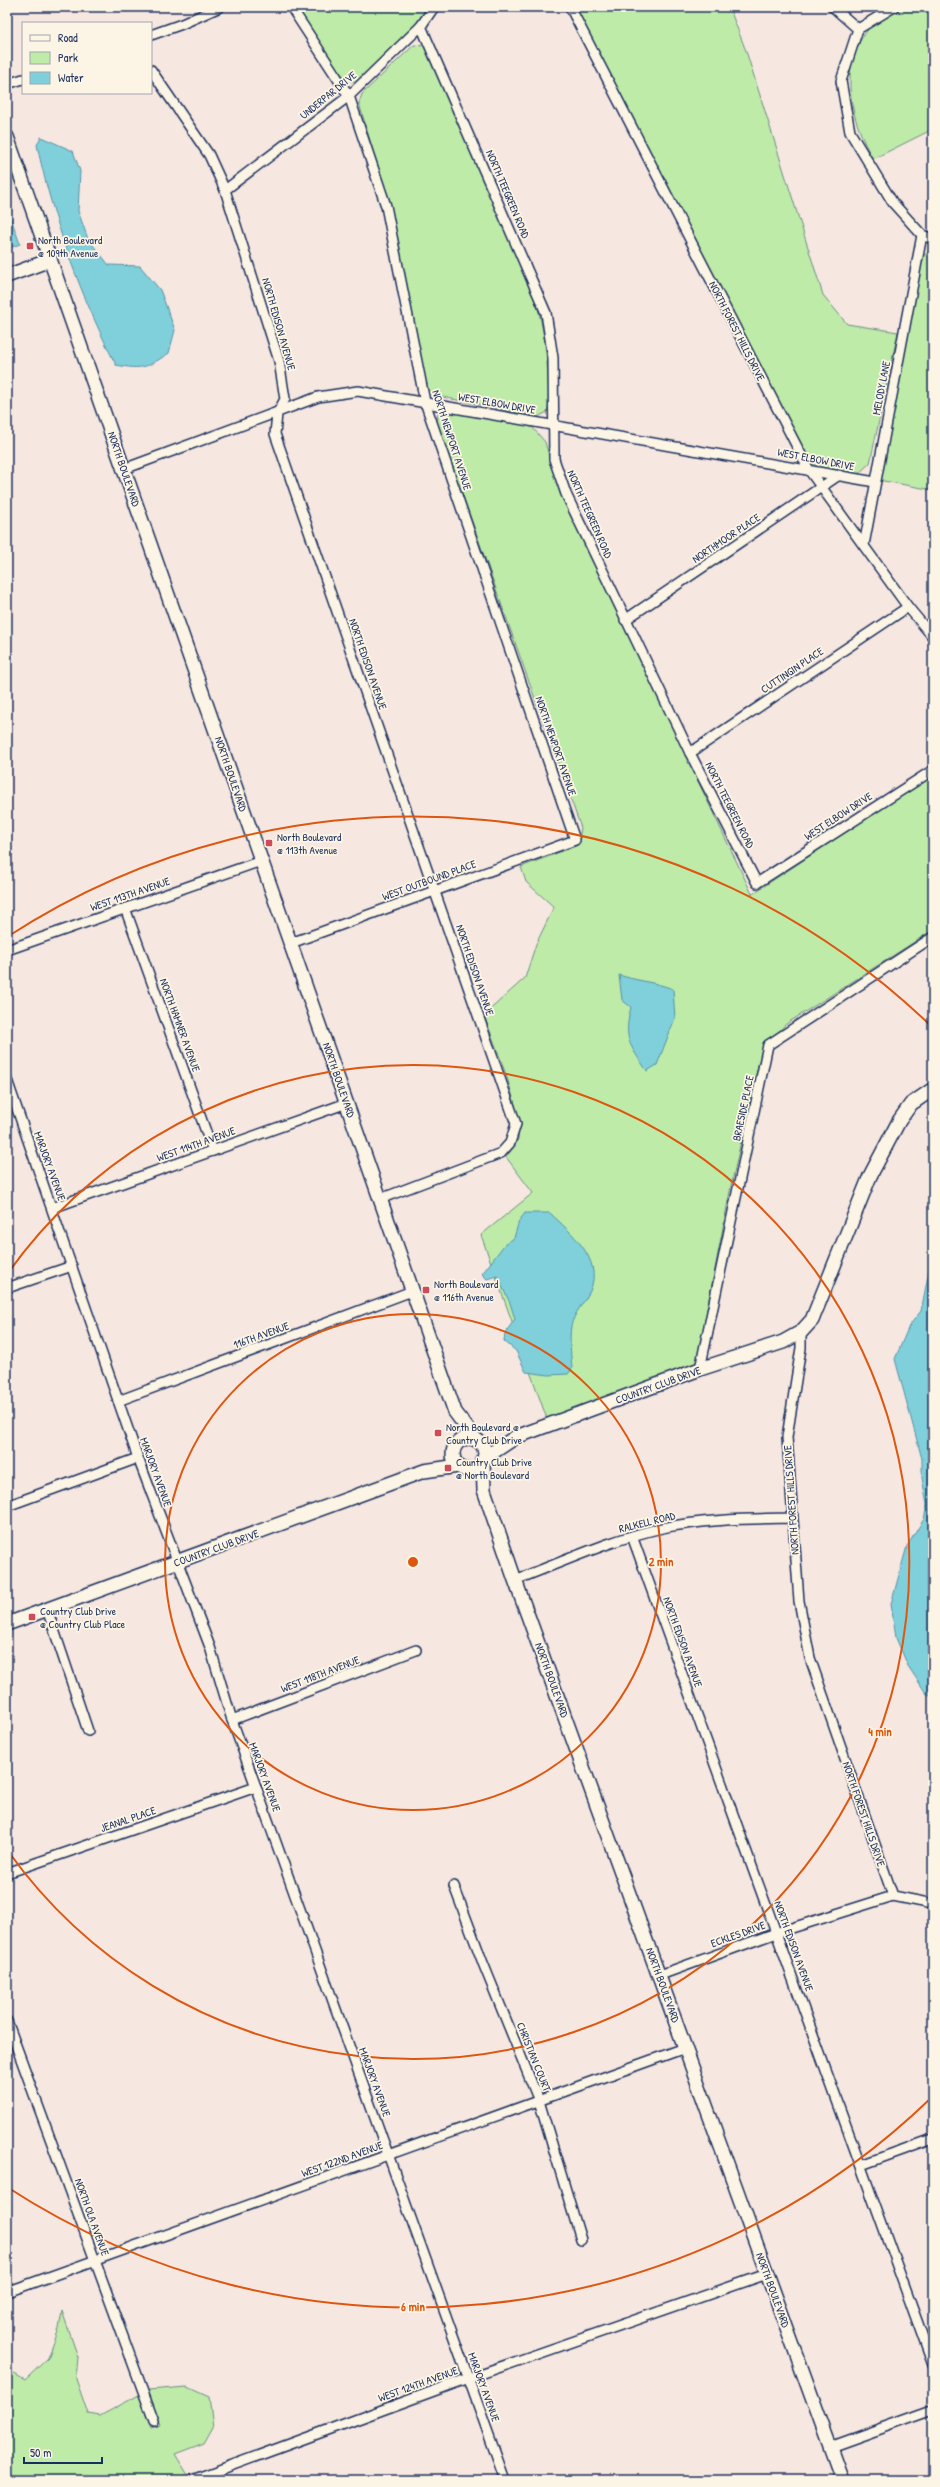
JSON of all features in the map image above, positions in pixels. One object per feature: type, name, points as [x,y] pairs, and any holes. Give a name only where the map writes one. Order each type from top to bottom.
[{"type":"street","points":[[152,34],[182,24],[220,7]]},
{"type":"street","name":"NORTH NEWPORT AVENUE","points":[[291,7],[349,96],[386,206],[425,402],[576,840]]},
{"type":"street","name":"UNDERPAR DRIVE","points":[[225,190],[349,96],[421,26],[434,7]]},
{"type":"street","name":"NORTH FOREST HILLS DRIVE","points":[[570,7],[809,470],[908,607],[933,637]]},
{"type":"street","points":[[833,7],[858,29]]},
{"type":"street","points":[[894,7],[858,29],[841,81],[850,132],[893,203],[922,235],[933,239]]},
{"type":"street","name":"NORTH TEEGREEN ROAD","points":[[421,26],[546,313],[553,358],[554,459],[566,494],[690,753],[757,883]]},
{"type":"street","name":"NORTH EDISON AVENUE","points":[[152,71],[209,156],[225,190],[279,361],[285,399],[277,414],[275,434],[516,1124],[510,1143],[501,1153],[380,1199]]},
{"type":"street","points":[[7,84],[22,79]]},
{"type":"street","name":"NORTH BOULEVARD","points":[[7,137],[455,1412],[477,1441]]},
{"type":"street","name":"MELODY LANE","points":[[864,545],[922,235]]},
{"type":"street","points":[[7,276],[50,260]]},
{"type":"street","name":"WEST ELBOW DRIVE","points":[[124,469],[277,414],[318,397],[358,391],[875,482]]},
{"type":"street","name":"NORTHMOOR PLACE","points":[[625,620],[839,476]]},
{"type":"street","name":"CUTTINGIN PLACE","points":[[690,753],[908,607]]},
{"type":"street","name":"WEST ELBOW DRIVE","points":[[757,883],[933,770]]},
{"type":"street","name":"WEST OUTBOUND PLACE","points":[[291,943],[576,840]]},
{"type":"street","name":"WEST 113TH AVENUE","points":[[7,950],[261,861]]},
{"type":"street","name":"NORTH HAMNER AVENUE","points":[[126,908],[213,1150]]},
{"type":"street","name":"BRAESIDE PLACE","points":[[700,1369],[768,1045],[933,937]]},
{"type":"street","name":"MARJORY AVENUE","points":[[7,1080],[138,1458],[210,1647],[232,1720],[505,2480]]},
{"type":"street","points":[[801,1332],[812,1320],[870,1176],[899,1121],[911,1104],[933,1089]]},
{"type":"street","name":"WEST 114TH AVENUE","points":[[52,1208],[347,1103]]},
{"type":"street","points":[[7,1288],[72,1266]]},
{"type":"street","name":"116TH AVENUE","points":[[118,1401],[412,1292]]},
{"type":"street","name":"NORTH FOREST HILLS DRIVE","points":[[801,1332],[801,1348],[787,1437],[799,1601],[810,1658],[893,1896]]},
{"type":"street","name":"COUNTRY CLUB DRIVE","points":[[477,1441],[516,1437],[700,1369],[783,1342],[801,1332]]},
{"type":"street","name":"NORTH BOULEVARD","points":[[455,1412],[455,1448]]},
{"type":"street","name":"COUNTRY CLUB DRIVE","points":[[484,1460],[516,1437]]},
{"type":"street","points":[[466,1439],[477,1441],[484,1450],[484,1460],[476,1468],[462,1467],[455,1448],[466,1439]]},
{"type":"street","name":"COUNTRY CLUB DRIVE","points":[[424,1471],[455,1448]]},
{"type":"street","points":[[7,1506],[138,1458]]},
{"type":"street","name":"NORTH BOULEVARD","points":[[484,1460],[484,1490],[515,1580],[660,1975],[685,2048],[842,2480]]},
{"type":"street","name":"NORTH BOULEVARD","points":[[462,1467],[484,1490]]},
{"type":"street","name":"COUNTRY CLUB DRIVE","points":[[7,1624],[424,1471],[462,1467]]},
{"type":"street","name":"RALKELL ROAD","points":[[515,1580],[632,1536],[709,1520],[792,1518]]},
{"type":"street","name":"NORTH EDISON AVENUE","points":[[632,1536],[862,2165],[933,2364]]},
{"type":"street","points":[[47,1609],[88,1731]]},
{"type":"street","name":"WEST 118TH AVENUE","points":[[232,1720],[416,1650]]},
{"type":"street","name":"JEANAL PLACE","points":[[7,1873],[256,1787]]},
{"type":"street","name":"CHRISTIAN COURT","points":[[454,1886],[483,1963],[539,2101],[581,2240]]},
{"type":"street","points":[[893,1896],[933,1904]]},
{"type":"street","name":"ECKLES DRIVE","points":[[660,1975],[776,1933],[893,1896]]},
{"type":"street","name":"NORTH OLA AVENUE","points":[[7,2021],[10,2037],[95,2260],[154,2421]]},
{"type":"street","name":"WEST 122ND AVENUE","points":[[7,2292],[685,2048]]},
{"type":"street","points":[[862,2165],[933,2139]]},
{"type":"street","name":"WEST 124TH AVENUE","points":[[192,2480],[469,2378],[767,2274]]},
{"type":"street","points":[[830,2446],[933,2410]]},
{"type":"green space","points":[[296,7],[430,7],[406,38],[365,77],[354,82],[344,77],[337,69]]},
{"type":"green space","points":[[574,7],[729,7],[746,51],[823,295],[847,324],[898,332],[870,463],[858,474],[818,467],[807,459]]},
{"type":"green space","points":[[904,7],[933,7],[933,129],[873,159],[865,145],[854,113],[850,79],[852,62],[857,47],[869,28],[894,11]]},
{"type":"green space","points":[[414,45],[424,46],[427,49],[530,283],[535,298],[545,343],[549,404],[547,412],[538,417],[438,396],[431,393],[426,385],[388,202],[359,103],[362,94]]},
{"type":"green space","points":[[933,250],[933,490],[878,480],[922,257]]},
{"type":"green space","points":[[445,408],[532,427],[545,442],[560,493],[752,894],[933,775],[933,930],[786,1024],[765,1046],[759,1061],[731,1186],[697,1362],[693,1366],[547,1419],[481,1235],[533,1193],[506,1157],[518,1139],[519,1127],[517,1113],[501,1060],[484,1015],[525,978],[536,944],[554,907],[526,882],[521,867],[578,845],[581,828],[437,423],[438,413]]},
{"type":"green space","points":[[62,2311],[78,2357],[76,2379],[88,2414],[100,2416],[139,2395],[151,2428],[161,2425],[148,2390],[187,2387],[209,2397],[213,2427],[204,2443],[175,2454],[188,2475],[174,2480],[7,2480],[7,2370],[25,2380],[48,2358],[59,2329]]},
{"type":"water","points":[[41,137],[73,151],[80,171],[78,211],[88,239],[109,265],[140,266],[160,290],[175,330],[169,353],[149,365],[132,367],[116,365],[103,339],[69,258],[51,202],[37,145]]},
{"type":"water","points":[[7,207],[20,244],[7,249]]},
{"type":"water","points":[[619,975],[673,989],[675,1018],[657,1065],[647,1071],[629,1041],[628,1027],[631,1007],[622,1000]]},
{"type":"water","points":[[525,1213],[550,1213],[583,1247],[589,1257],[592,1268],[593,1279],[590,1291],[572,1321],[570,1342],[572,1369],[568,1374],[549,1375],[526,1372],[516,1351],[504,1341],[505,1333],[515,1319],[510,1303],[497,1276],[487,1279],[482,1274],[504,1245],[514,1238],[519,1221]]},
{"type":"water","points":[[933,1251],[933,1698],[926,1693],[908,1666],[896,1638],[891,1604],[907,1546],[924,1519],[927,1505],[922,1478],[922,1459],[895,1359],[909,1326],[921,1311]]},
{"type":"place","name":"North Boulevard @ 109th Avenue","points":[[30,246]]},
{"type":"place","name":"North Boulevard @ 113th Avenue","points":[[269,843]]},
{"type":"place","name":"North Boulevard @ 116th Avenue","points":[[426,1290]]},
{"type":"place","name":"North Boulevard @ Country Club Drive","points":[[438,1433]]},
{"type":"place","name":"Country Club Drive @ North Boulevard","points":[[448,1468]]},
{"type":"place","name":"Country Club Drive @ Country Club Place","points":[[32,1617]]}]
